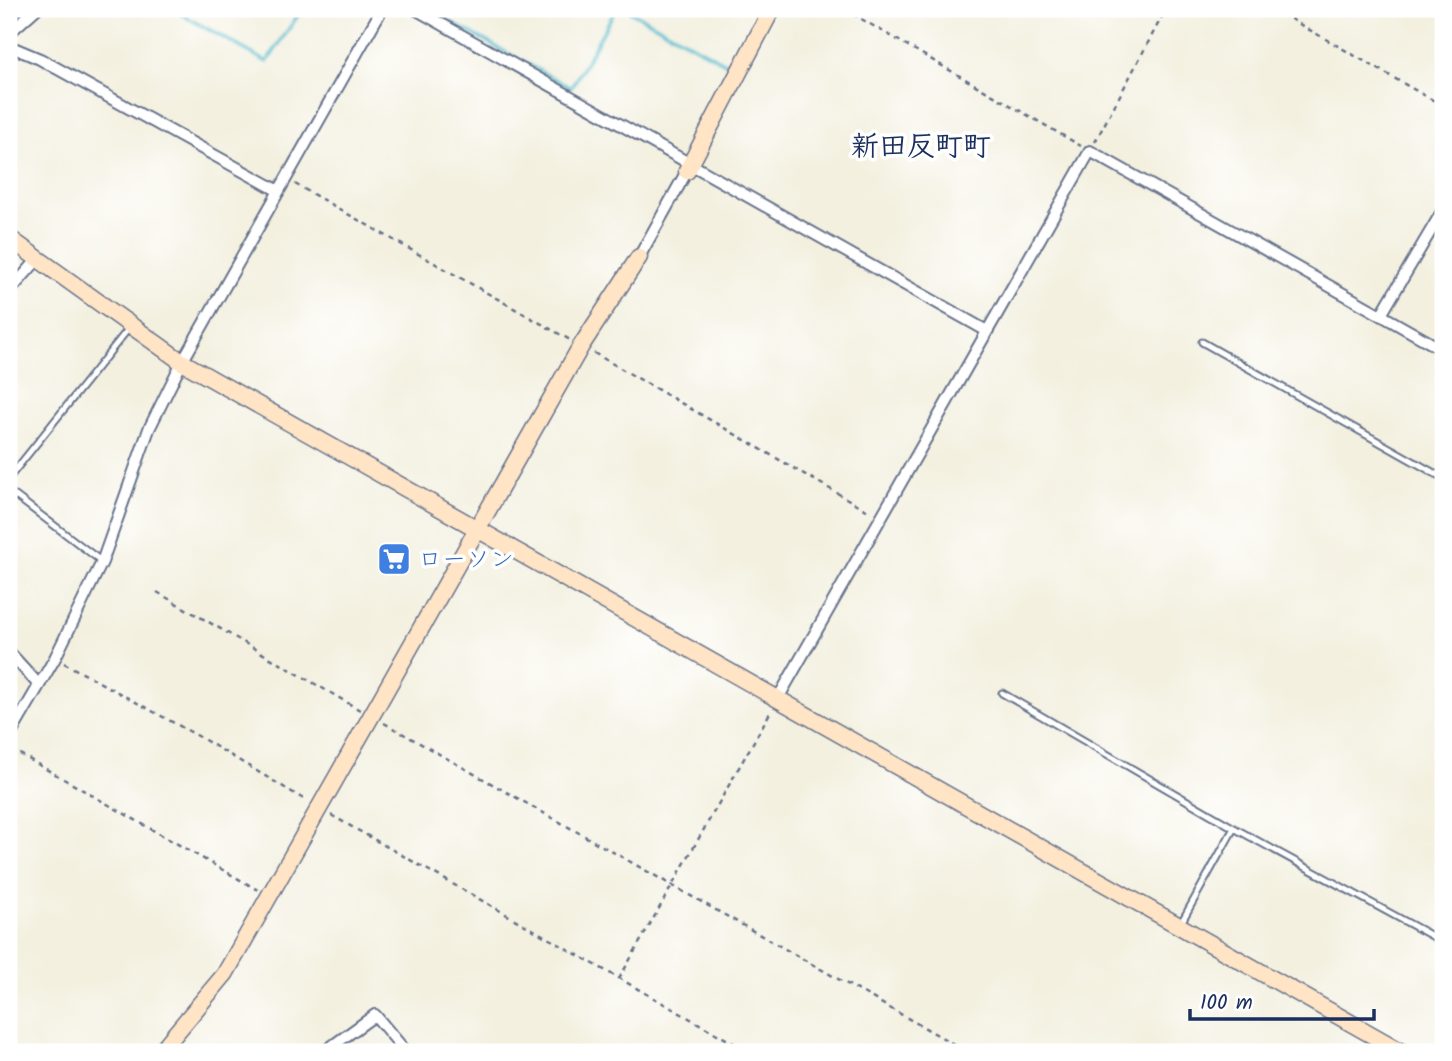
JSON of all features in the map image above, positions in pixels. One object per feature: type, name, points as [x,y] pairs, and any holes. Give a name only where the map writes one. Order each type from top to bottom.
[{"type":"street","points":[[9,33],[36,9]]},
{"type":"street","points":[[9,737],[55,658],[102,562],[149,429],[182,362],[382,9]]},
{"type":"street","points":[[415,9],[689,167],[987,331]]},
{"type":"street","points":[[160,1052],[225,974],[581,346],[639,257],[772,9]]},
{"type":"street","points":[[9,46],[40,59],[279,191]]},
{"type":"street","points":[[777,700],[1090,151],[1443,350]]},
{"type":"street","points":[[1381,315],[1443,210]]},
{"type":"street","points":[[9,238],[182,362],[1402,1052]]},
{"type":"street","points":[[9,292],[38,259]]},
{"type":"street","points":[[9,652],[39,685]]},
{"type":"street","points":[[324,1052],[375,1015],[406,1052]]},
{"type":"lane","points":[[9,478],[130,327]]},
{"type":"lane","points":[[1202,342],[1443,478]]},
{"type":"lane","points":[[9,491],[102,562]]},
{"type":"lane","points":[[1002,693],[1234,828],[1443,942]]},
{"type":"lane","points":[[1179,926],[1234,828]]},
{"type":"path","points":[[844,9],[1090,151],[1166,9]]},
{"type":"path","points":[[1273,9],[1443,106]]},
{"type":"path","points":[[286,179],[882,519]]},
{"type":"path","points":[[157,592],[372,717],[966,1051]]},
{"type":"path","points":[[55,658],[208,742],[320,809],[749,1052]]},
{"type":"path","points":[[619,979],[777,700]]},
{"type":"path","points":[[9,748],[270,896]]},
{"type":"waterway","points":[[172,9],[267,62],[302,9]]},
{"type":"waterway","points":[[427,9],[571,88],[616,9]]},
{"type":"waterway","points":[[626,9],[731,66]]},
{"type":"place","name":"ローソン","points":[[394,559]]},
{"type":"district","name":"新田反町町","points":[[921,145]]}]
